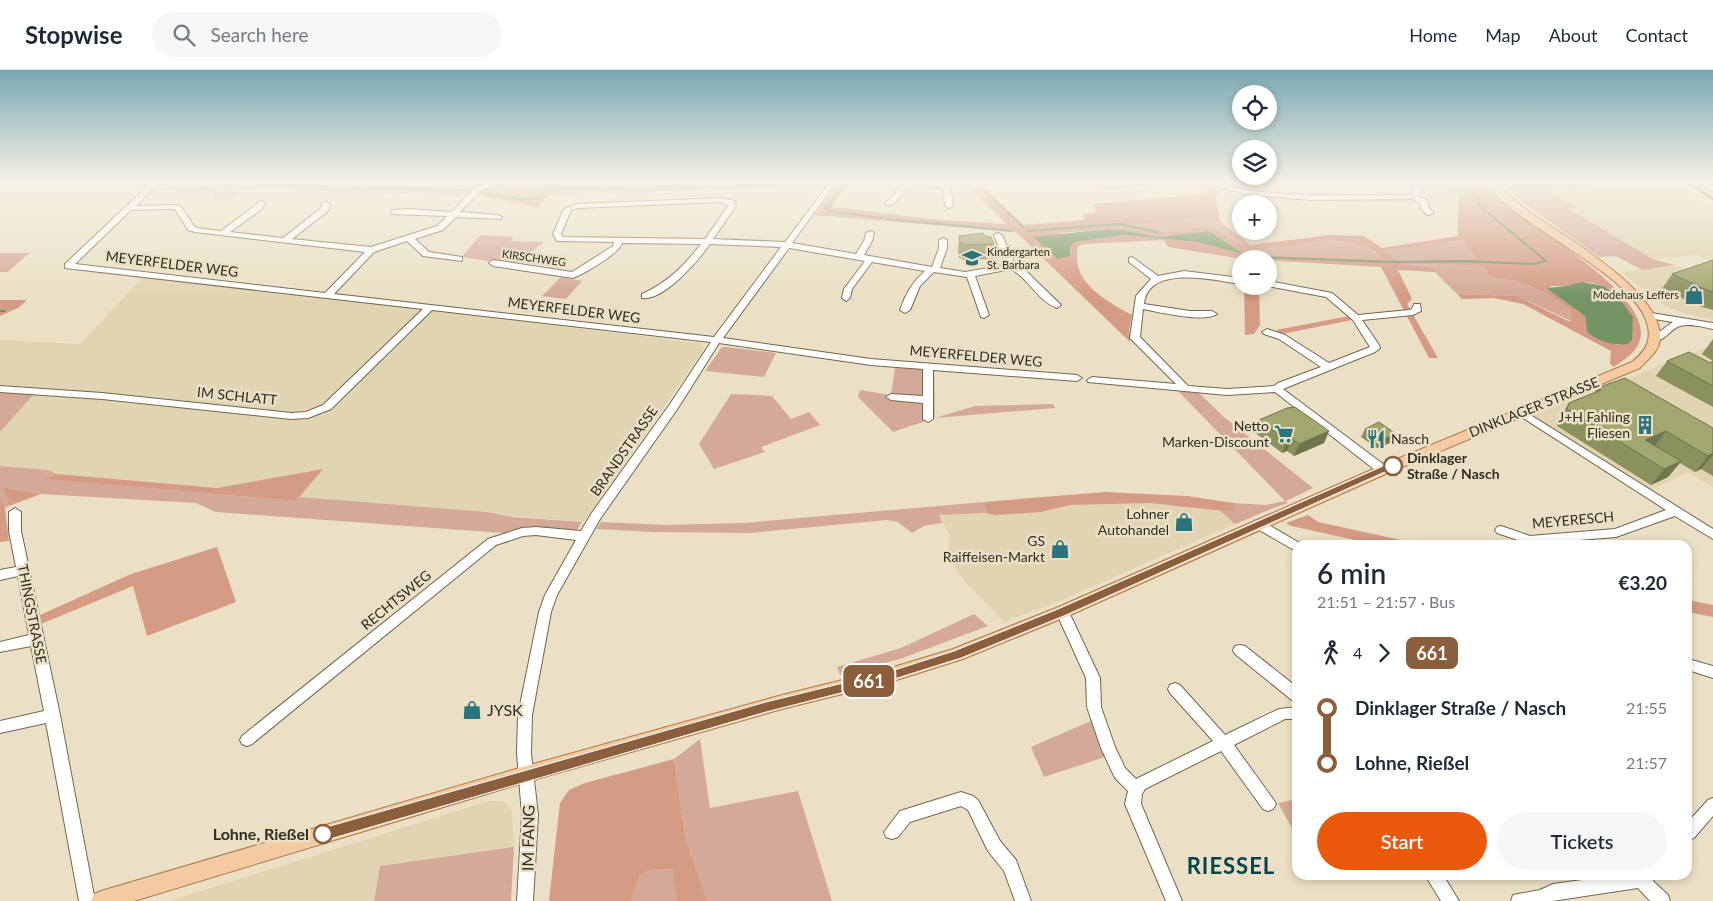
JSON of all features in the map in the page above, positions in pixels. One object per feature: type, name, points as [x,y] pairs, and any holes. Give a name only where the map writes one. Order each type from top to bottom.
[{"type":"main road","points":[[1535,220],[1617,278],[1639,299],[1651,316],[1655,339]]},
{"type":"main road","name":"DINKLAGER STRASSE","points":[[101,901],[526,774],[782,702],[888,676],[957,654],[1062,612],[1382,470],[1521,412],[1616,378],[1636,365],[1648,353],[1655,339]]},
{"type":"street","name":"MEYERFELDER WEG","points":[[117,220],[68,266],[716,341],[871,362],[1077,378]]},
{"type":"street","points":[[185,220],[193,230],[371,250],[440,228],[448,220]]},
{"type":"street","points":[[223,233],[241,220]]},
{"type":"street","points":[[285,240],[311,220]]},
{"type":"street","points":[[564,220],[557,237],[569,240],[786,244],[971,276],[1012,266]]},
{"type":"street","points":[[645,296],[656,292],[683,273],[722,220]]},
{"type":"street","name":"BRANDSTRASSE","points":[[526,774],[524,753],[525,715],[545,612],[551,595],[583,536],[674,406],[716,341],[804,220]]},
{"type":"street","points":[[859,256],[868,241],[870,233]]},
{"type":"street","points":[[998,235],[1008,261],[1012,266],[1021,271],[1044,295],[1057,305]]},
{"type":"street","points":[[409,238],[426,254],[459,259]]},
{"type":"street","points":[[905,310],[907,300],[930,270],[936,268],[943,248],[943,240]]},
{"type":"street","name":"KIRSCHWEG","points":[[493,264],[573,275],[613,250],[617,246],[618,241]]},
{"type":"street","points":[[328,295],[371,250]]},
{"type":"street","points":[[846,298],[848,289],[871,258]]},
{"type":"street","points":[[1132,260],[1156,279]]},
{"type":"street","points":[[1185,388],[1137,342],[1134,334],[1142,292],[1156,279],[1184,274],[1232,280]]},
{"type":"street","points":[[971,276],[984,315]]},
{"type":"street","points":[[1092,380],[1227,392],[1277,389],[1282,385],[1324,370],[1375,348],[1356,318],[1329,295],[1277,285]]},
{"type":"street","points":[[1138,306],[1190,314],[1212,314]]},
{"type":"street","points":[[1356,318],[1410,312],[1416,310],[1417,306]]},
{"type":"street","name":"IM SCHLATT","points":[[0,389],[58,392],[291,416],[308,415],[327,407],[430,307]]},
{"type":"street","points":[[1651,316],[1713,326]]},
{"type":"street","points":[[1655,339],[1678,323],[1689,322]]},
{"type":"street","points":[[1267,332],[1282,337],[1328,367]]},
{"type":"street","points":[[928,366],[928,419]]},
{"type":"street","points":[[1277,389],[1382,470]]},
{"type":"street","points":[[891,397],[928,400]]},
{"type":"street","points":[[1521,412],[1713,535]]},
{"type":"street","name":"MEYERESCH","points":[[1501,530],[1530,540],[1616,533],[1676,511]]},
{"type":"street","name":"THINGSTRASSE","points":[[15,512],[14,519],[23,570],[53,715],[87,901]]},
{"type":"street","points":[[1258,524],[1292,544]]},
{"type":"street","name":"RECHTSWEG","points":[[247,740],[492,542],[522,532],[583,536]]},
{"type":"street","points":[[0,575],[23,570]]},
{"type":"street","points":[[1062,612],[1093,678],[1094,707],[1108,748],[1120,774],[1136,789]]},
{"type":"street","points":[[0,647],[37,639]]},
{"type":"street","points":[[1240,650],[1292,690]]},
{"type":"street","points":[[1692,666],[1713,672]]},
{"type":"street","points":[[1175,689],[1234,755],[1268,804]]},
{"type":"street","points":[[1174,901],[1133,804],[1136,789],[1140,784],[1284,713],[1292,713]]},
{"type":"street","points":[[0,727],[53,715]]},
{"type":"street","name":"IM FANG","points":[[526,774],[530,815],[526,901]]},
{"type":"street","points":[[892,832],[905,816],[961,799],[968,801],[973,805],[994,846],[1010,866],[1023,901]]},
{"type":"street","points":[[1692,828],[1713,805]]},
{"type":"street","points":[[1436,880],[1451,901]]},
{"type":"street","points":[[1518,901],[1541,898],[1553,892],[1626,880]]},
{"type":"street","points":[[1646,880],[1662,901]]},
{"type":"shaded area","points":[[872,220],[938,220],[1006,224],[1002,220],[1018,220],[1023,225],[1085,220],[1180,220],[1133,225],[1164,232],[1203,226],[1210,227],[1232,240],[1248,245],[1242,240],[1250,245],[1330,235],[1364,236],[1382,248],[1458,236],[1458,220],[1527,220],[1580,258],[1608,282],[1629,305],[1640,327],[1637,347],[1629,356],[1614,367],[1610,364],[1611,351],[1523,304],[1494,298],[1462,299],[1435,272],[1398,270],[1412,299],[1407,304],[1438,358],[1429,358],[1381,267],[1277,261],[1277,256],[1384,260],[1367,247],[1331,240],[1262,250],[1238,250],[1209,232],[1162,237],[1108,229],[1060,233],[1062,257],[1071,255],[1071,245],[1075,242],[1124,235],[1197,242],[1232,250],[1232,257],[1168,247],[1164,240],[1084,244],[1078,246],[1077,259],[1079,270],[1084,280],[1101,296],[1132,315],[1129,330],[1130,342],[1016,232]],"holes":[[[1463,240],[1477,260],[1397,261],[1384,251]],[[1401,264],[1485,267],[1489,277],[1523,283],[1551,297],[1571,310],[1571,321],[1517,296],[1458,294],[1432,267]],[[1588,282],[1604,286],[1622,302],[1620,345],[1603,341],[1587,332],[1585,316],[1550,291],[1550,286],[1567,286]]]},
{"type":"shaded area","points":[[1180,220],[1216,220],[1232,232],[1232,238],[1210,227],[1203,226],[1164,232],[1131,225]]},
{"type":"shaded area","points":[[1216,220],[1220,220],[1232,232]]},
{"type":"shaded area","points":[[1547,220],[1586,220],[1653,259],[1674,265],[1643,270],[1615,256],[1599,257]]},
{"type":"shaded area","points":[[1586,220],[1713,220],[1713,262],[1697,255],[1653,259]]},
{"type":"shaded area","points":[[1108,229],[1162,237],[1209,231],[1238,250],[1232,251],[1197,242],[1124,235],[1075,242],[1071,245],[1070,256],[1058,259],[1033,237]]},
{"type":"shaded area","points":[[480,235],[513,237],[511,241],[544,242],[514,265],[462,257]]},
{"type":"shaded area","points":[[1236,240],[1242,240],[1249,245],[1243,244]]},
{"type":"shaded area","points":[[1331,240],[1360,245],[1385,260],[1277,256],[1277,250],[1262,250]]},
{"type":"shaded area","points":[[1463,240],[1477,260],[1397,261],[1383,251]]},
{"type":"shaded area","points":[[0,253],[29,253],[8,272],[0,272]]},
{"type":"shaded area","points":[[1400,264],[1485,267],[1489,277],[1523,283],[1551,297],[1571,310],[1571,321],[1517,296],[1458,294],[1432,267]]},
{"type":"shaded area","points":[[1674,265],[1685,270],[1713,268],[1713,320],[1683,313],[1668,307],[1622,272]]},
{"type":"shaded area","points":[[143,277],[699,343],[704,349],[584,522],[300,497],[322,469],[217,488],[57,474],[48,470],[0,466],[0,432],[34,394],[0,393],[0,340],[80,344]]},
{"type":"shaded area","points":[[561,277],[582,281],[566,299],[542,296]]},
{"type":"shaded area","points":[[1582,282],[1604,286],[1622,302],[1633,317],[1632,340],[1628,344],[1606,342],[1587,332],[1585,316],[1547,288]]},
{"type":"shaded area","points":[[1244,295],[1259,295],[1260,325],[1254,334],[1245,335]]},
{"type":"shaded area","points":[[0,300],[27,300],[18,308],[0,316]]},
{"type":"shaded area","points":[[1349,316],[1352,320],[1282,334],[1276,330]]},
{"type":"shaded area","points":[[1713,345],[1713,487],[1688,472],[1649,491],[1533,415]]},
{"type":"shaded area","points":[[722,347],[776,353],[764,377],[705,371]]},
{"type":"shaded area","points":[[895,367],[934,369],[935,418],[893,432],[858,397],[860,390],[891,395]]},
{"type":"shaded area","points":[[1178,391],[1199,393],[1224,417],[1313,488],[1286,501],[1288,503],[1235,524],[1219,510],[1234,512],[1234,503],[1266,505],[1285,501]]},
{"type":"shaded area","points":[[0,393],[34,394],[0,432]]},
{"type":"shaded area","points":[[731,394],[772,396],[791,419],[809,412],[820,425],[761,447],[765,452],[714,469],[699,444]]},
{"type":"shaded area","points":[[1053,404],[1055,408],[935,418],[975,406]]},
{"type":"shaded area","points":[[0,466],[48,470],[57,474],[46,479],[296,501],[300,497],[582,522],[572,538],[216,512],[196,503],[41,494],[3,487],[9,506],[5,508],[0,494]]},
{"type":"shaded area","points":[[323,469],[296,501],[44,479],[57,474],[217,488]]},
{"type":"shaded area","points":[[3,487],[41,494],[9,506]]},
{"type":"shaded area","points":[[1105,492],[1187,496],[1234,503],[1234,512],[1149,503],[1070,505],[1041,512],[995,515],[986,513],[984,502]]},
{"type":"shaded area","points":[[0,494],[5,508],[9,541],[0,542]]},
{"type":"shaded area","points":[[984,502],[986,513],[939,515],[942,523],[924,526],[912,533],[898,522],[887,520],[750,533],[653,532],[596,529],[601,522],[666,525],[743,523]]},
{"type":"shaded area","points":[[1149,503],[1219,510],[1235,524],[1053,604],[1004,622],[965,582],[948,557],[950,535],[938,515],[1041,512],[1070,505]]},
{"type":"shaded area","points":[[1308,515],[1318,522],[1401,540],[1355,540],[1291,526],[1286,523]]},
{"type":"shaded area","points":[[217,547],[236,602],[147,636],[133,586],[41,624],[40,615],[131,574]]},
{"type":"shaded area","points":[[1692,601],[1713,605],[1713,617],[1692,613]]},
{"type":"shaded area","points":[[974,614],[988,626],[900,659],[840,675],[837,667],[901,648]]},
{"type":"shaded area","points":[[1093,720],[1105,757],[1044,777],[1031,747]]},
{"type":"shaded area","points":[[700,739],[710,808],[798,791],[832,901],[707,901],[685,837],[674,759]]},
{"type":"shaded area","points":[[674,759],[685,837],[707,901],[677,901],[673,869],[650,870],[639,877],[631,901],[549,901],[560,803],[569,790],[585,783]]},
{"type":"shaded area","points":[[1292,800],[1292,828],[1278,803]]},
{"type":"shaded area","points":[[489,801],[503,801],[512,810],[514,847],[380,866],[374,901],[169,901]]},
{"type":"shaded area","points":[[514,847],[511,901],[374,901],[380,866]]},
{"type":"shaded area","points":[[674,869],[677,901],[631,901],[639,877],[650,870]]},
{"type":"building","points":[[983,233],[985,236],[991,237],[994,244],[964,245],[960,243],[959,236]]},
{"type":"building","points":[[1713,260],[1713,292],[1672,274]]},
{"type":"building","points":[[1689,352],[1710,363],[1713,361],[1713,386],[1667,361]]},
{"type":"building","points":[[1625,378],[1713,428],[1713,453],[1708,456],[1666,431],[1645,440],[1681,461],[1664,469],[1567,409],[1569,403],[1601,390],[1597,388]]},
{"type":"building","points":[[1295,407],[1329,431],[1299,444],[1292,439],[1287,441],[1259,420],[1287,408]]},
{"type":"building","points":[[1379,422],[1396,434],[1381,440],[1365,429]]},
{"type":"waterway","points":[[895,220],[1012,231]]},
{"type":"waterway","points":[[1015,220],[1023,227]]},
{"type":"waterway","points":[[1277,258],[1534,264],[1546,261],[1496,220]]},
{"type":"waterway","points":[[1027,231],[1120,224],[1157,232]]},
{"type":"waterway","points":[[0,311],[5,311]]},
{"type":"bus line","name":"661","points":[[323,834],[526,774],[766,707],[888,676],[957,654],[1062,612],[1393,466]]},
{"type":"place","name":"Kindergarten St. Barbara","points":[[972,258]]},
{"type":"place","name":"Modehaus Leffers","points":[[1694,295]]},
{"type":"place","name":"J+H Fahling Fliesen","points":[[1645,425]]},
{"type":"place","name":"Netto Marken-Discount","points":[[1284,434]]},
{"type":"place","name":"Nasch","points":[[1376,439]]},
{"type":"place","name":"Dinklager Straße / Nasch","points":[[1393,466]]},
{"type":"place","name":"Lohner Autohandel","points":[[1184,522]]},
{"type":"place","name":"GS Raiffeisen-Markt","points":[[1060,549]]},
{"type":"place","name":"JYSK","points":[[472,710]]},
{"type":"place","name":"Lohne, Rießel","points":[[323,834]]},
{"type":"district","name":"RIESSEL","points":[[1231,866]]}]
